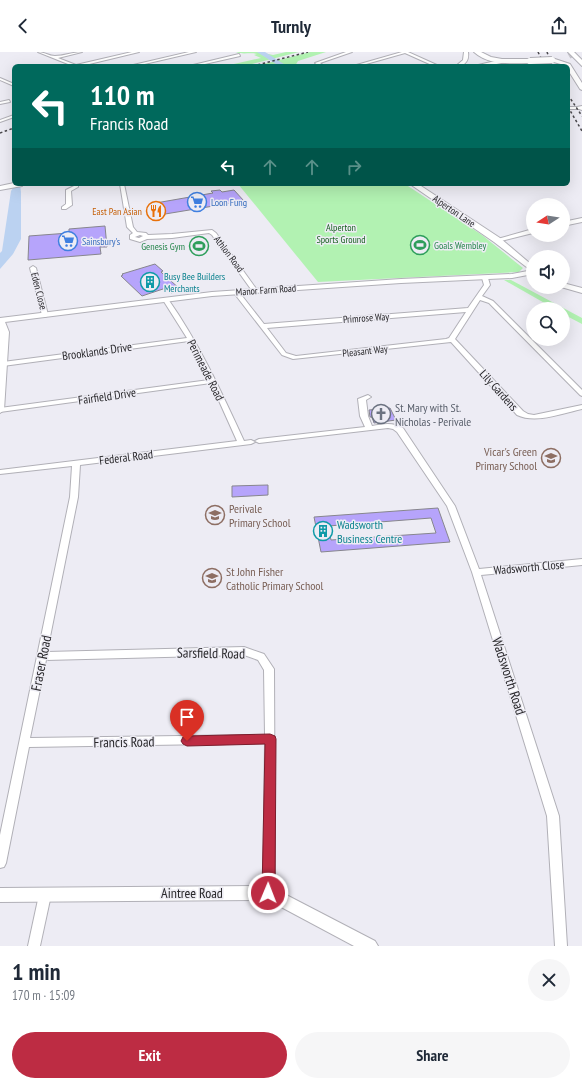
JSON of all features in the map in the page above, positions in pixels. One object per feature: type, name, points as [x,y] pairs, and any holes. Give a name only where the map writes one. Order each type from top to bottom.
[{"type":"main road","points":[[477,52],[483,57],[504,61],[552,60],[568,56],[582,64]]},
{"type":"main road","points":[[568,56],[582,70]]},
{"type":"main road","points":[[568,56],[581,86]]},
{"type":"main road","points":[[473,64],[483,60],[483,57]]},
{"type":"main road","points":[[552,60],[565,64]]},
{"type":"main road","points":[[489,64],[504,61]]},
{"type":"main road","points":[[570,68],[581,86]]},
{"type":"main road","points":[[0,187],[12,184]]},
{"type":"main road","name":"Alperton Lane","points":[[416,186],[497,240],[526,265]]},
{"type":"main road","points":[[570,287],[582,291]]},
{"type":"street","points":[[40,52],[71,64]]},
{"type":"street","points":[[55,57],[80,52]]},
{"type":"street","points":[[85,64],[136,52]]},
{"type":"street","points":[[140,64],[194,52]]},
{"type":"street","points":[[200,64],[239,55],[233,52]]},
{"type":"street","points":[[319,64],[317,63],[350,52]]},
{"type":"street","points":[[362,64],[406,52],[433,64]]},
{"type":"street","points":[[462,64],[465,62],[467,56],[466,52]]},
{"type":"street","points":[[0,79],[12,84]]},
{"type":"street","points":[[0,103],[9,101]]},
{"type":"street","points":[[0,121],[12,117]]},
{"type":"street","points":[[64,208],[69,205],[68,190],[76,186]]},
{"type":"street","name":"Athlon Road","points":[[122,186],[130,227],[136,234],[132,238],[135,240],[146,237],[172,236],[210,231],[214,234],[255,291]]},
{"type":"street","points":[[570,223],[582,220]]},
{"type":"street","points":[[497,240],[526,233]]},
{"type":"street","name":"Eden Close","points":[[33,268],[45,315]]},
{"type":"street","name":"Manor Farm Road","points":[[0,320],[255,291],[401,281],[485,278],[512,276],[526,273]]},
{"type":"street","points":[[451,339],[487,285],[485,278]]},
{"type":"street","name":"Pleasant Way","points":[[236,293],[284,354],[295,358],[441,343],[451,339]]},
{"type":"street","points":[[479,297],[491,302],[581,389]]},
{"type":"street","name":"Perimeade Road","points":[[166,300],[181,320],[191,338],[213,381],[241,443]]},
{"type":"street","name":"Primrose Way","points":[[263,326],[470,310]]},
{"type":"street","points":[[0,320],[3,324],[5,332],[0,410]]},
{"type":"street","name":"Brooklands Drive","points":[[3,364],[191,338]]},
{"type":"street","name":"Lily Gardens","points":[[451,339],[520,413],[526,416],[534,417],[582,407]]},
{"type":"street","name":"Fairfield Drive","points":[[0,410],[213,381]]},
{"type":"street","points":[[368,397],[362,399],[362,405],[369,428]]},
{"type":"street","name":"Federal Road","points":[[3,471],[369,428],[395,427]]},
{"type":"street","name":"Wadsworth Road","points":[[395,427],[400,430],[450,506],[476,572],[553,816],[561,946]]},
{"type":"street","name":"Fraser Road","points":[[0,864],[74,497],[76,462]]},
{"type":"street","name":"Wadsworth Close","points":[[476,572],[582,562]]},
{"type":"street","name":"Sarsfield Road","points":[[43,656],[244,651],[261,658],[269,669],[270,739],[268,893]]},
{"type":"street","name":"Francis Road","points":[[25,743],[270,739]]},
{"type":"street","name":"Aintree Road","points":[[0,895],[268,893],[370,946]]},
{"type":"street","points":[[34,946],[45,894]]},
{"type":"green space","points":[[236,52],[259,52],[273,55],[286,52],[299,52],[252,64],[234,64],[261,58],[254,55],[257,54]]},
{"type":"green space","points":[[310,52],[326,52],[298,61],[296,64],[264,64]]},
{"type":"green space","name":"Alperton Sports Ground","points":[[240,186],[408,186],[482,235],[523,268],[519,272],[318,282]]},
{"type":"green space","points":[[504,280],[511,280],[526,288],[526,293]]},
{"type":"green space","points":[[529,294],[537,294],[552,302],[543,302]]},
{"type":"green space","points":[[570,312],[582,318],[582,324],[570,318]]},
{"type":"water","points":[[13,186],[20,186],[21,239],[13,254],[0,269],[0,253],[2,251],[11,191]]},
{"type":"building","name":"Loon Fung","points":[[220,190],[222,192],[234,190],[244,201],[159,215],[150,204],[213,193],[211,191]]},
{"type":"building","name":"Sainsbury's","points":[[105,226],[107,247],[100,247],[101,254],[28,260],[29,236],[69,233],[69,229]]},
{"type":"building","name":"Busy Bee Builders Merchants","points":[[155,264],[163,271],[161,272],[181,290],[171,293],[166,288],[142,296],[121,276],[123,275],[122,274]]},
{"type":"building","name":"St. Mary with St. Nicholas - Perivale","points":[[390,408],[396,420],[374,423],[372,417],[370,417],[369,410]]},
{"type":"building","points":[[268,485],[268,495],[232,497],[232,486]]},
{"type":"building","name":"Wadsworth Business Centre","points":[[438,508],[450,542],[321,552],[314,517]],"holes":[[[431,518],[436,533],[331,540],[328,526]]]},
{"type":"waterway","points":[[260,52],[281,64]]},
{"type":"tunnel","points":[[570,52],[573,57]]},
{"type":"railway","points":[[261,64],[308,52]]},
{"type":"railway","points":[[538,52],[544,64]]},
{"type":"railway","points":[[547,52],[551,64]]},
{"type":"railway","points":[[570,98],[582,116]]},
{"type":"railway","points":[[570,110],[582,131]]},
{"type":"railway","points":[[0,133],[12,129]]},
{"type":"place","name":"Loon Fung","points":[[197,202]]},
{"type":"place","name":"East Pan Asian","points":[[156,211]]},
{"type":"place","name":"Sainsbury's","points":[[68,241]]},
{"type":"place","name":"Goals Wembley","points":[[420,245]]},
{"type":"place","name":"Genesis Gym","points":[[199,246]]},
{"type":"place","name":"Busy Bee Builders Merchants","points":[[150,282]]},
{"type":"place","name":"St. Mary with St. Nicholas - Perivale","points":[[381,414]]},
{"type":"place","name":"Vicar's Green Primary School","points":[[551,458]]},
{"type":"place","name":"Perivale Primary School","points":[[215,515]]},
{"type":"place","name":"Wadsworth Business Centre","points":[[323,531]]},
{"type":"place","name":"St John Fisher Catholic Primary School","points":[[212,578]]},
{"type":"route","points":[[187,741],[270,739],[268,893]]}]
